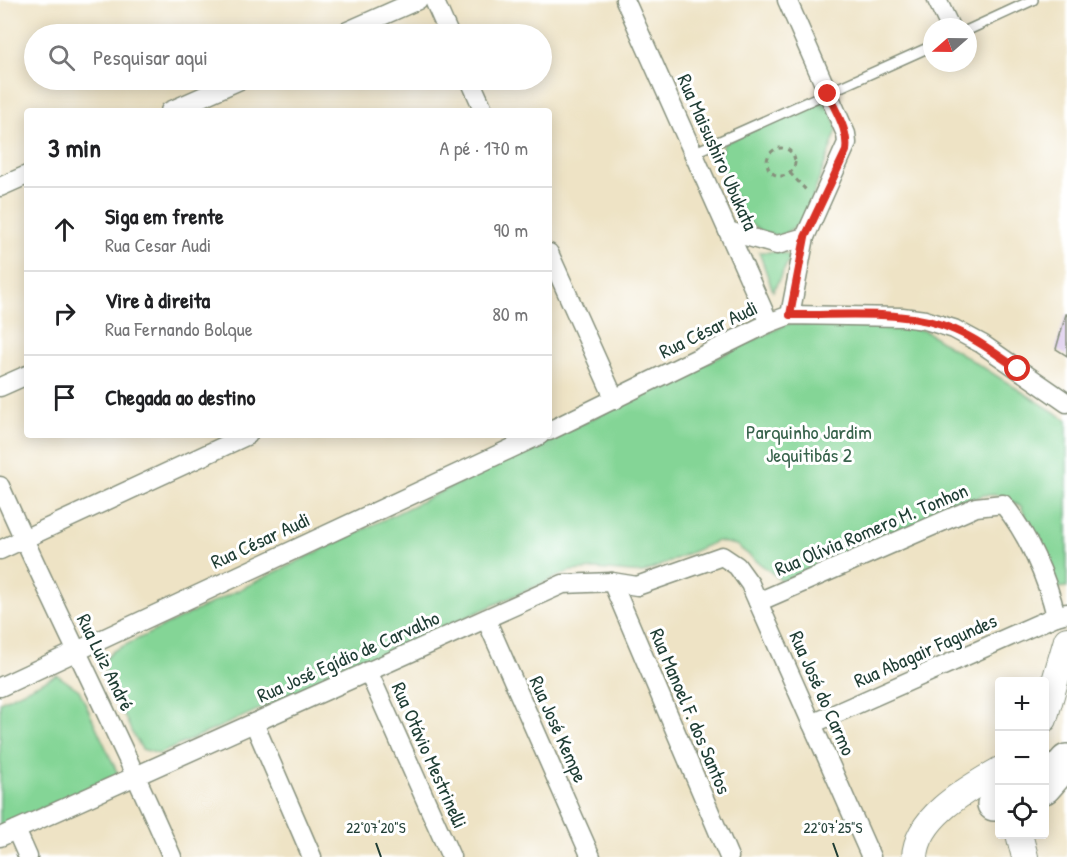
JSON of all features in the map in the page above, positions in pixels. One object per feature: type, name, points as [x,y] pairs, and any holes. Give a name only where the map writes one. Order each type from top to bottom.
[{"type":"highway","points":[[1046,785],[1067,760]]},
{"type":"street","points":[[364,24],[418,0]]},
{"type":"street","points":[[434,0],[445,24]]},
{"type":"street","name":"Rua Maisushiro Ubukata","points":[[625,0],[769,323]]},
{"type":"street","points":[[786,0],[846,134],[847,143],[846,151],[805,237],[790,315],[902,316],[954,329],[991,350],[1067,403]]},
{"type":"street","points":[[937,0],[946,18]]},
{"type":"street","points":[[177,108],[217,90]]},
{"type":"street","points":[[475,90],[483,108]]},
{"type":"street","points":[[0,187],[24,176]]},
{"type":"street","points":[[728,231],[777,245],[805,237]]},
{"type":"street","points":[[552,268],[557,292],[615,400]]},
{"type":"street","name":"Rua César Audi","points":[[552,430],[769,323],[790,315]]},
{"type":"street","points":[[0,387],[24,376]]},
{"type":"street","points":[[0,550],[242,438]]},
{"type":"street","name":"Rua César Audi","points":[[0,687],[534,438]]},
{"type":"street","name":"Rua Luiz André","points":[[0,486],[75,651],[137,776],[172,857]]},
{"type":"street","name":"Rua Olívia Romero M. Tonhon","points":[[758,602],[976,507],[1003,504],[1017,521],[1061,614]]},
{"type":"street","name":"Rua José do Carmo","points":[[722,556],[737,566],[758,602],[871,857]]},
{"type":"street","name":"Rua José Egídio de Carvalho","points":[[8,833],[563,584],[612,582],[637,586],[722,556]]},
{"type":"street","name":"Rua Manoel F. dos Santos","points":[[612,582],[729,857]]},
{"type":"street","name":"Rua Abagair Fagundes","points":[[812,724],[1061,614]]},
{"type":"street","name":"Rua José Kempe","points":[[486,619],[591,857]]},
{"type":"street","points":[[1049,702],[1067,640]]},
{"type":"street","name":"Rua Otávio Mestrinelli","points":[[368,671],[451,857]]},
{"type":"street","points":[[254,723],[312,857]]},
{"type":"street","points":[[915,857],[920,835],[929,825],[958,795],[995,772]]},
{"type":"street","points":[[929,825],[960,807],[976,803],[995,806]]},
{"type":"street","points":[[8,833],[28,857]]},
{"type":"street","points":[[1020,839],[1025,857]]},
{"type":"lane","points":[[977,26],[1033,0]]},
{"type":"lane","points":[[693,153],[923,50]]},
{"type":"path","points":[[783,148],[792,153],[795,163],[789,173],[779,176],[769,170],[767,159],[772,150],[783,148]]},
{"type":"green space","points":[[818,101],[829,102],[837,130],[804,221],[782,235],[765,233],[744,217],[720,164],[719,157],[724,143]]},
{"type":"green space","points":[[759,252],[780,252],[791,256],[773,291]]},
{"type":"green space","name":"Parquinho Jardim Jequitibás 2","points":[[787,324],[901,326],[925,331],[1067,420],[1067,587],[1057,588],[1021,506],[998,495],[983,495],[782,581],[736,545],[717,541],[643,573],[596,569],[570,571],[159,754],[142,749],[132,733],[105,671],[106,659],[113,651]]},
{"type":"green space","points":[[57,675],[79,690],[118,774],[0,828],[0,702]]},
{"type":"building","points":[[1067,314],[1067,356],[1056,349]]},
{"type":"route","points":[[828,94],[846,134],[846,151],[805,237],[790,315],[902,316],[925,321],[954,329],[982,344],[1018,369]]}]
